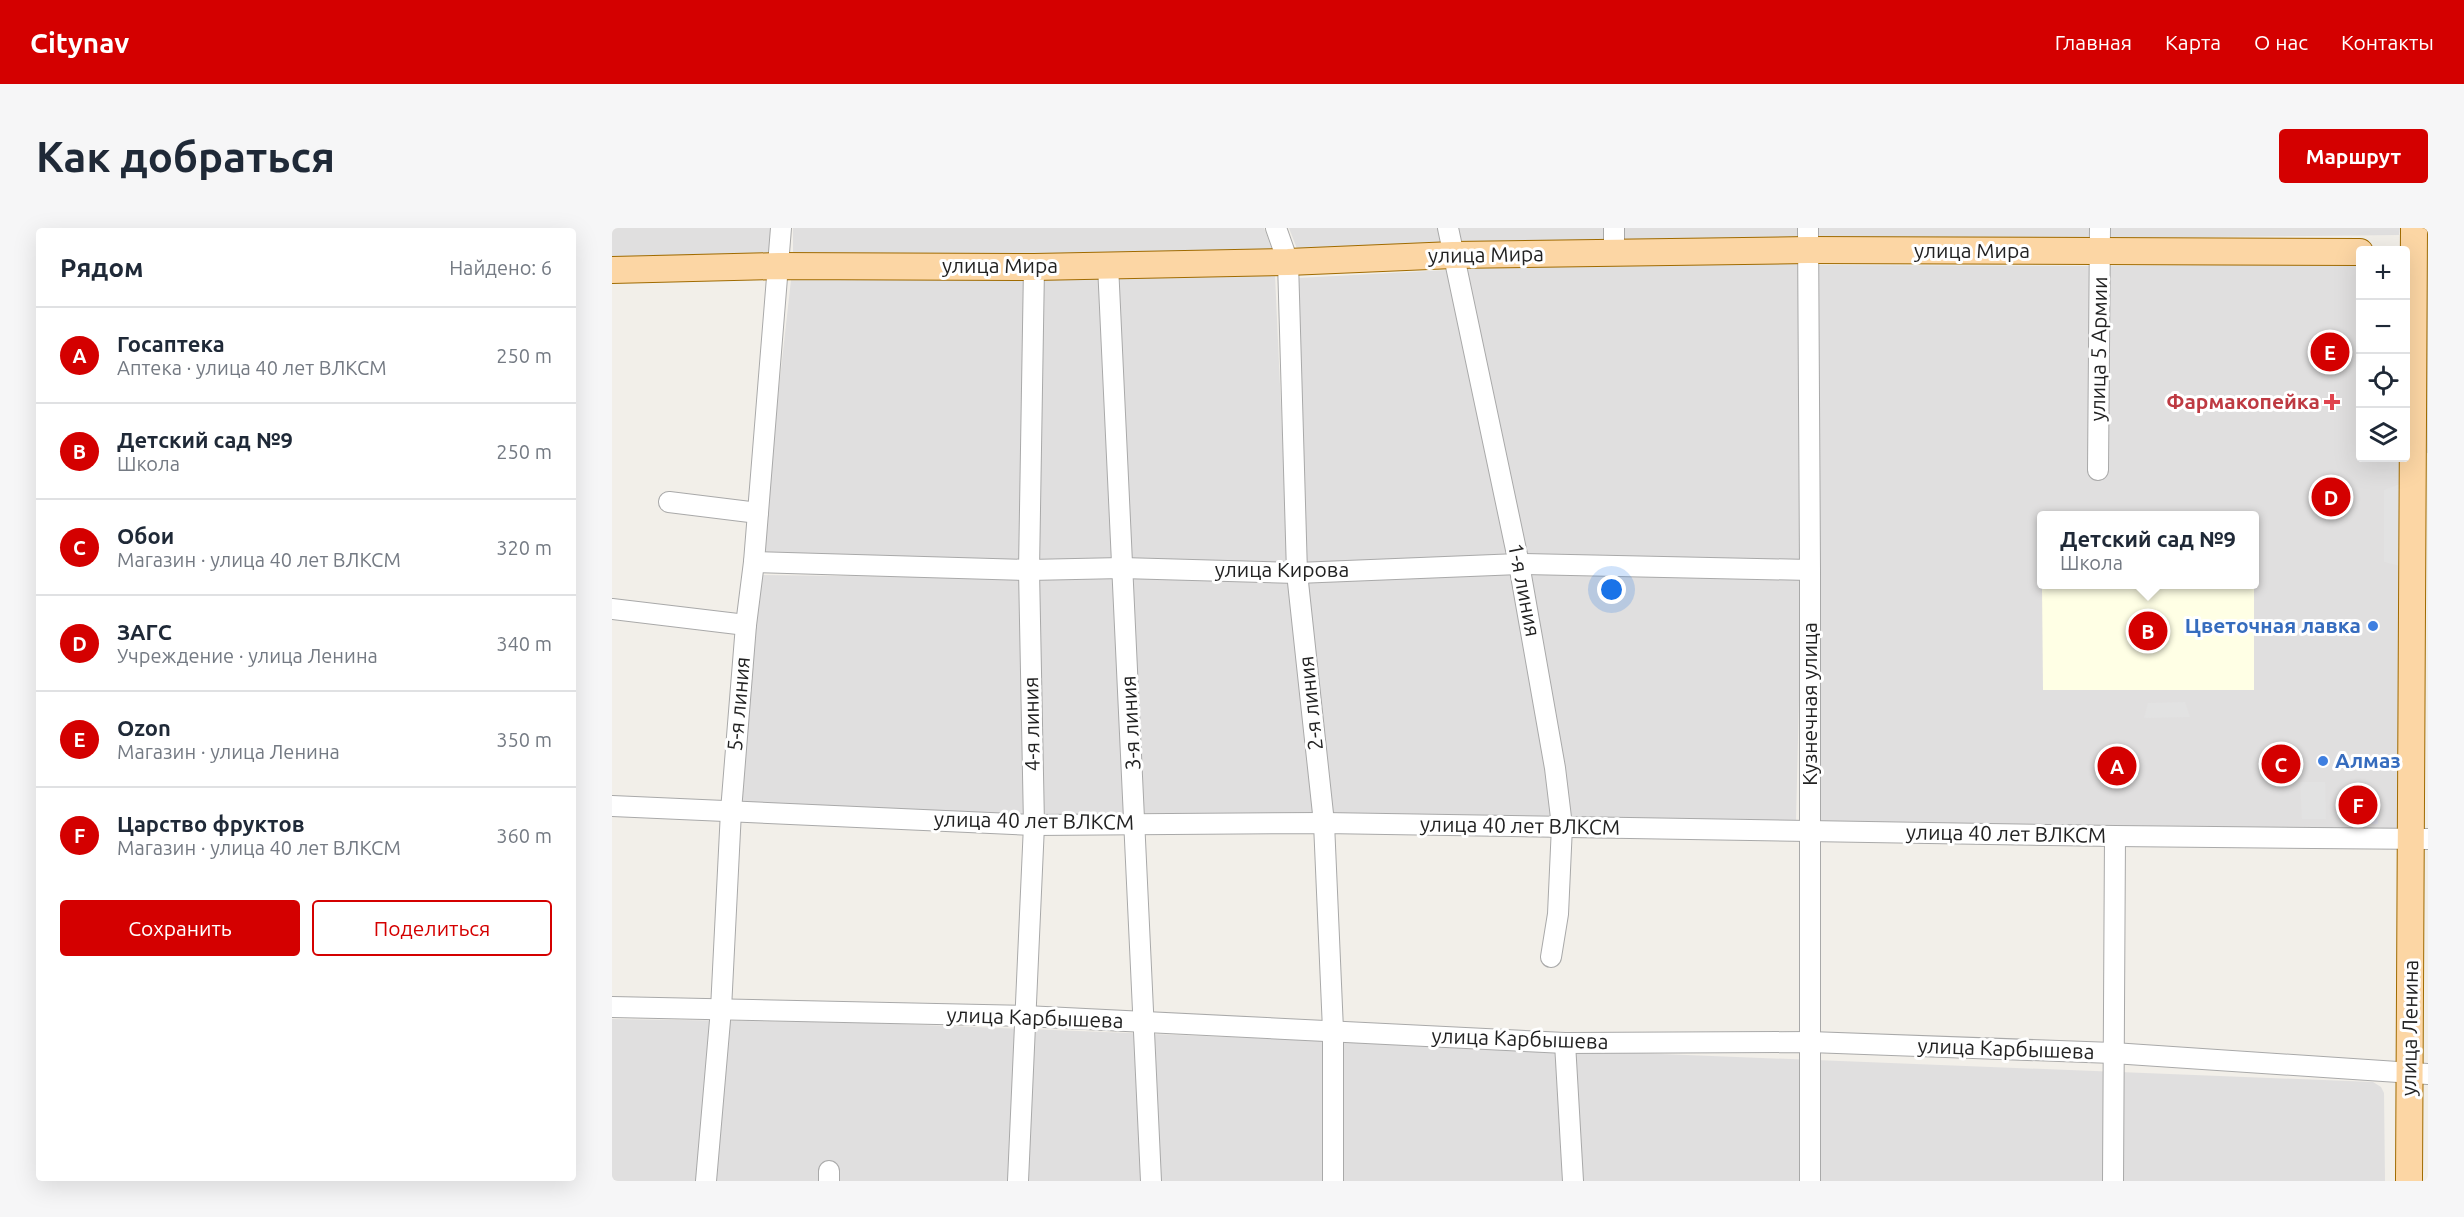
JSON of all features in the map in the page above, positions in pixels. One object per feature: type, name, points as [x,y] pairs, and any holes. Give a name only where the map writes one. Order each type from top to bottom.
[{"type":"main road","name":"улица Мира","points":[[612,270],[778,266],[1034,267],[1288,262],[1454,255],[1614,240],[2100,239],[2356,252]]},
{"type":"main road","name":"улица Ленина","points":[[2409,1181],[2419,1074],[2420,838],[2415,242]]},
{"type":"street","name":"5-я линия","points":[[706,1181],[721,1009],[731,811],[781,228]]},
{"type":"street","name":"2-я линия","points":[[1276,228],[1288,262],[1297,573],[1324,823],[1333,1030],[1334,1181]]},
{"type":"street","name":"1-я линия","points":[[1448,228],[1519,564],[1543,690],[1562,826],[1558,914],[1551,957]]},
{"type":"street","name":"Кузнечная улица","points":[[1808,239],[1810,1181]]},
{"type":"street","name":"улица 5 Армии","points":[[2098,470],[2100,239]]},
{"type":"street","name":"3-я линия","points":[[1108,264],[1136,823],[1150,1181]]},
{"type":"street","name":"4-я линия","points":[[1018,1181],[1034,825],[1029,570],[1034,267]]},
{"type":"street","points":[[669,502],[758,513]]},
{"type":"street","name":"улица Кирова","points":[[754,561],[1029,570],[1122,568],[1297,573],[1519,564],[1810,570]]},
{"type":"street","points":[[612,609],[746,625]]},
{"type":"street","name":"улица 40 лет ВЛКСМ","points":[[612,806],[1034,825],[1324,823],[2115,836],[2420,838]]},
{"type":"street","points":[[2113,1181],[2115,836]]},
{"type":"street","name":"улица Карбышева","points":[[612,1007],[1025,1017],[1333,1030],[1565,1043],[1810,1042],[2113,1053],[2419,1074]]},
{"type":"street","points":[[1565,1043],[1573,1181]]},
{"type":"shaded area","points":[[612,228],[770,228],[771,259],[612,262]]},
{"type":"shaded area","points":[[793,228],[1264,228],[1272,250],[1115,257],[793,257]]},
{"type":"shaded area","points":[[1289,228],[1438,228],[1441,245],[1297,249]]},
{"type":"shaded area","points":[[1456,228],[1608,228],[1608,245],[1460,244]]},
{"type":"shaded area","points":[[1620,228],[1800,228],[1800,242],[1620,243]]},
{"type":"shaded area","points":[[1817,228],[2092,228],[2092,239],[1817,240]]},
{"type":"shaded area","points":[[2109,228],[2400,228],[2399,235],[2109,238]]},
{"type":"shaded area","points":[[2425,228],[2428,228],[2428,453],[2425,453]]},
{"type":"shaded area","points":[[1800,261],[1802,560],[1526,554],[1462,269]]},
{"type":"shaded area","points":[[2356,264],[2356,462],[2401,462],[2400,832],[1818,824],[1814,265]]},
{"type":"shaded area","points":[[1447,270],[1511,554],[1303,563],[1298,278]]},
{"type":"shaded area","points":[[1275,275],[1288,563],[1129,559],[1116,277]]},
{"type":"shaded area","points":[[1101,277],[1114,559],[1039,560],[1043,278]]},
{"type":"shaded area","points":[[1027,278],[1023,560],[760,557],[791,280]]},
{"type":"shaded area","points":[[2414,479],[2413,569],[2384,562],[2384,490]]},
{"type":"shaded area","points":[[1514,572],[1554,817],[1330,813],[1305,581]]},
{"type":"shaded area","points":[[1530,572],[1802,578],[1796,821],[1569,817],[1551,689]]},
{"type":"shaded area","points":[[758,575],[1023,578],[1028,815],[740,802]]},
{"type":"shaded area","points":[[1115,577],[1128,813],[1044,815],[1039,578]]},
{"type":"shaded area","points":[[1130,577],[1290,582],[1315,813],[1143,813]]},
{"type":"shaded area","points":[[2042,589],[2254,589],[2254,690],[2043,690]]},
{"type":"shaded area","points":[[2185,702],[2190,717],[2144,718],[2148,703]]},
{"type":"shaded area","points":[[2300,782],[2325,782],[2326,819],[2302,819]]},
{"type":"shaded area","points":[[2346,788],[2355,788],[2355,807],[2378,807],[2378,824],[2346,824]]},
{"type":"shaded area","points":[[612,1019],[873,1023],[2373,1082],[2381,1087],[2384,1093],[2385,1181],[612,1181]]},
{"type":"place","name":"Ozon","points":[[2330,352]]},
{"type":"place","name":"Фармакопейка","points":[[2332,402]]},
{"type":"place","name":"ЗАГС","points":[[2331,497]]},
{"type":"place","name":"Цветочная лавка","points":[[2373,626]]},
{"type":"place","name":"Детский сад №9","points":[[2148,631]]},
{"type":"place","name":"Алмаз","points":[[2323,761]]},
{"type":"place","name":"Обои","points":[[2281,764]]},
{"type":"place","name":"Госаптека","points":[[2117,766]]},
{"type":"place","name":"Царство фруктов","points":[[2358,805]]}]
